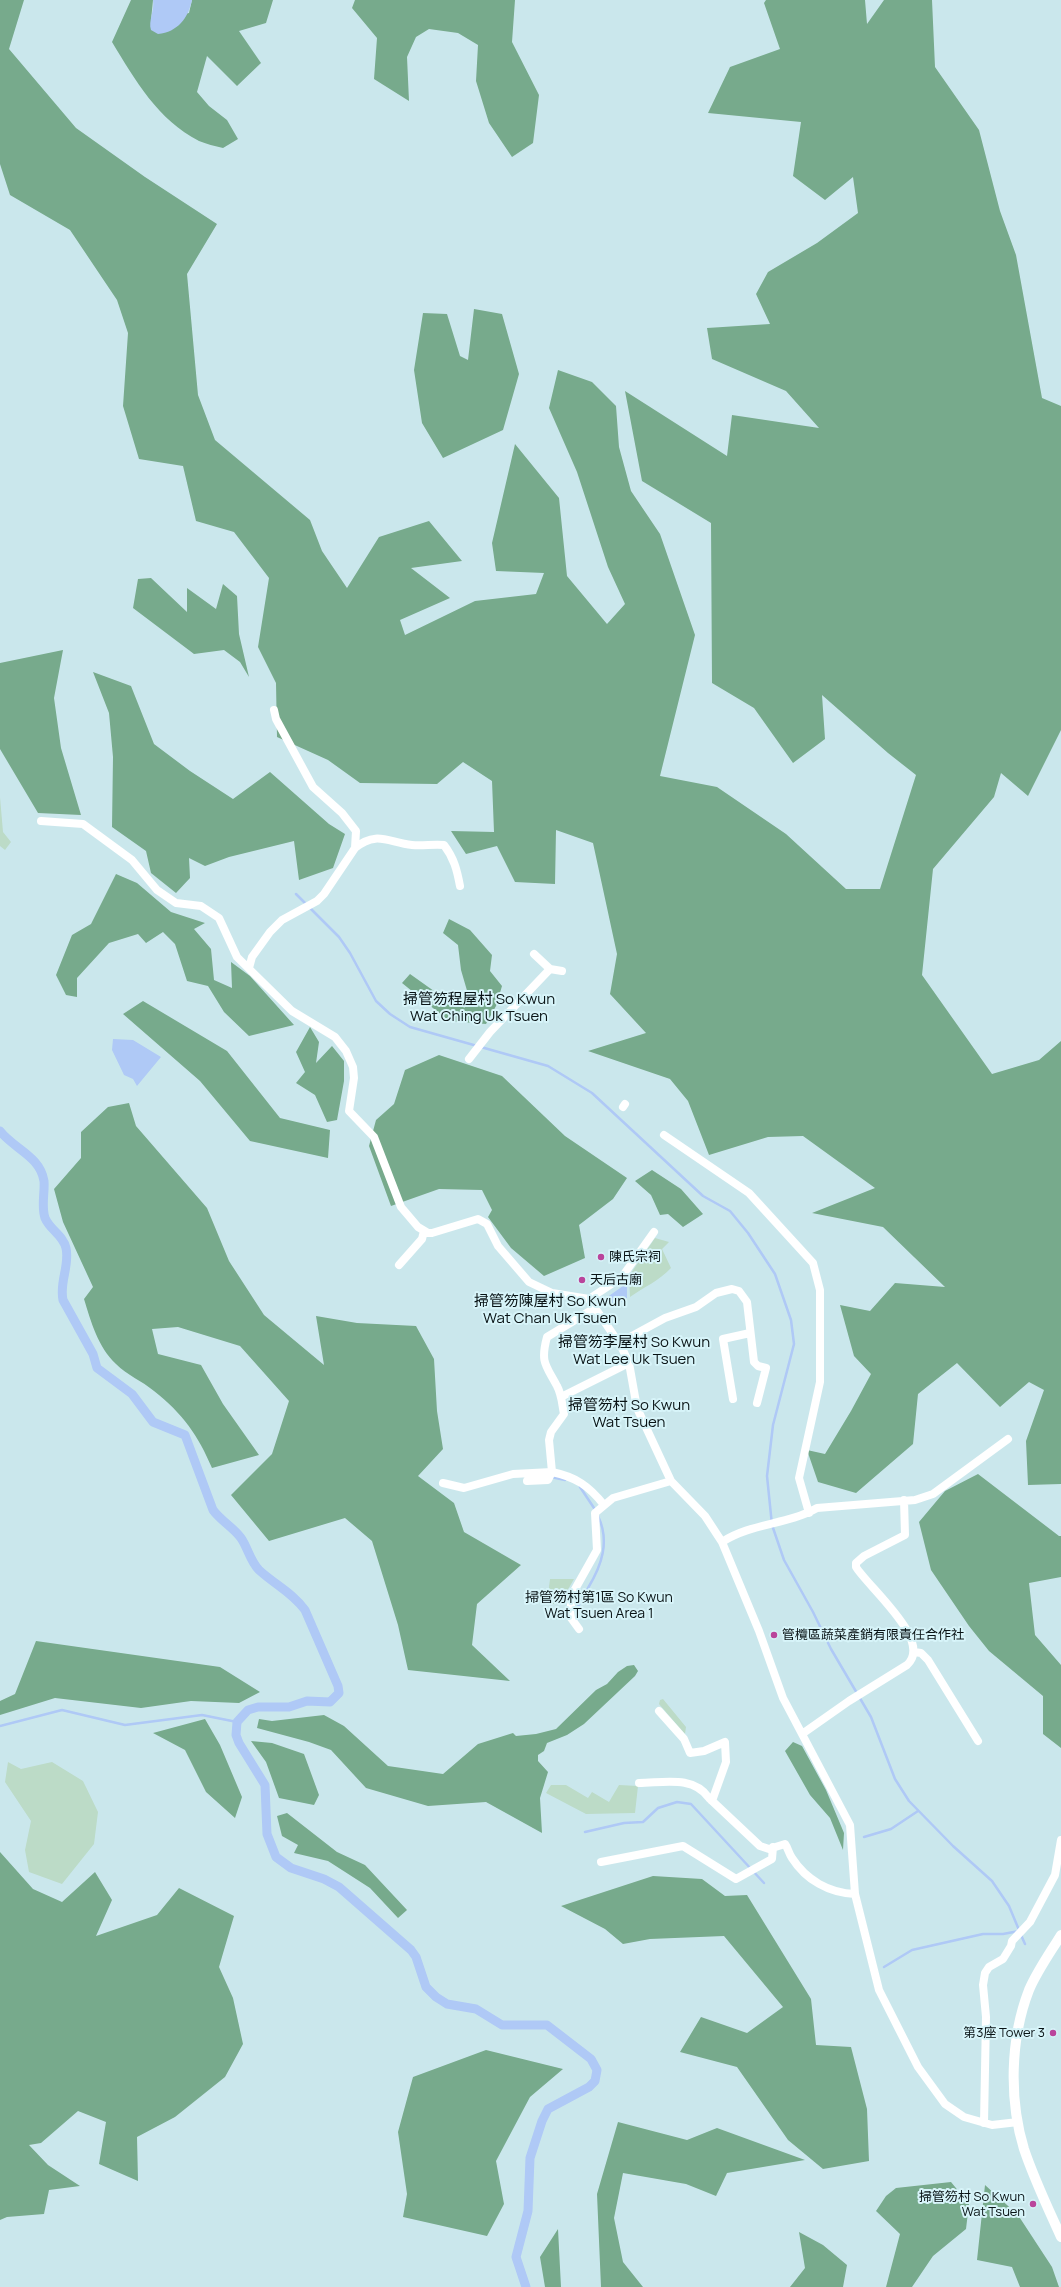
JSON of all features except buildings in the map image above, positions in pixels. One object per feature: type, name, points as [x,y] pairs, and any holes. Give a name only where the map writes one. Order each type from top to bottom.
[{"type":"street","points":[[274,710],[276,719],[313,788],[342,813],[356,831],[355,848]]},
{"type":"street","points":[[41,821],[83,824],[132,860],[157,890],[176,903],[202,906],[219,918],[237,957],[292,1012],[335,1037],[346,1051],[354,1067],[354,1078],[349,1111],[374,1137],[402,1207],[424,1231],[432,1233],[478,1219],[483,1220],[487,1224],[498,1246],[510,1262],[529,1282],[552,1293],[589,1299],[622,1277],[654,1232]]},
{"type":"street","points":[[249,968],[252,957],[270,932],[282,920],[317,901],[355,848],[364,841],[378,838],[413,845],[444,845],[452,856],[460,886]]},
{"type":"street","points":[[534,954],[550,969],[562,971]]},
{"type":"street","points":[[471,1056],[550,969]]},
{"type":"street","points":[[664,1135],[749,1193],[812,1263],[820,1290],[820,1382],[799,1478],[809,1513]]},
{"type":"street","points":[[398,1265],[422,1239],[424,1231]]},
{"type":"street","points":[[619,1343],[665,1318],[696,1308],[716,1293],[732,1289],[739,1291],[747,1302],[754,1362],[758,1366],[766,1368],[758,1403]]},
{"type":"street","points":[[589,1299],[619,1343],[629,1363],[637,1408],[671,1481],[704,1516],[722,1542],[759,1631],[783,1698],[850,1825],[855,1894],[879,1990],[918,2067],[945,2104],[964,2118],[992,2125],[1018,2122]]},
{"type":"street","points":[[550,1476],[549,1440],[551,1432],[563,1418],[561,1397],[543,1359],[547,1337],[595,1308]]},
{"type":"street","points":[[733,1399],[723,1339],[750,1333]]},
{"type":"street","points":[[561,1397],[629,1363]]},
{"type":"street","points":[[722,1542],[735,1533],[790,1519],[809,1513],[818,1508],[915,1500],[933,1494],[1008,1439]]},
{"type":"street","points":[[443,1483],[457,1488],[464,1488],[513,1474],[550,1476],[578,1480],[590,1489],[599,1509],[597,1550],[574,1590],[570,1610],[571,1618],[579,1629]]},
{"type":"street","points":[[527,1481],[550,1476]]},
{"type":"street","points":[[599,1509],[613,1498],[671,1481]]},
{"type":"street","points":[[802,1734],[907,1664],[912,1658],[914,1652],[906,1628],[856,1567],[856,1563],[864,1556],[905,1535],[904,1500]]},
{"type":"street","points":[[914,1652],[921,1653],[928,1660],[978,1741]]},
{"type":"street","points":[[660,1711],[684,1739],[690,1753],[704,1751],[725,1742],[726,1762],[712,1801]]},
{"type":"street","points":[[639,1783],[670,1781],[692,1784],[703,1789],[712,1801],[755,1843],[764,1848],[785,1844],[795,1862],[827,1890],[837,1893],[855,1894]]},
{"type":"street","points":[[984,2123],[986,2017],[983,1984],[989,1967],[1003,1959],[1015,1938],[1030,1922],[1054,1875],[1061,1840]]},
{"type":"street","points":[[601,1862],[684,1846],[735,1879],[772,1859],[773,1847]]},
{"type":"street","points":[[1061,1935],[1029,1991],[1017,2032],[1014,2092],[1018,2122],[1028,2160],[1061,2236]]},
{"type":"green space","points":[[0,0],[24,0],[9,49],[76,128],[145,177],[217,224],[187,274],[198,395],[215,440],[310,520],[322,551],[347,588],[379,537],[429,521],[462,561],[411,568],[450,598],[400,620],[405,635],[475,601],[536,594],[544,573],[496,571],[492,543],[515,444],[559,498],[567,576],[607,624],[625,604],[608,567],[577,472],[549,408],[558,370],[592,382],[616,406],[619,447],[631,491],[660,534],[695,635],[660,776],[717,787],[786,834],[846,889],[880,889],[916,775],[888,753],[822,695],[825,739],[793,763],[754,708],[712,683],[711,523],[642,481],[625,391],[727,456],[732,415],[819,428],[786,391],[712,359],[707,328],[770,324],[756,294],[768,272],[817,243],[858,213],[853,177],[825,200],[793,176],[801,122],[708,113],[730,67],[780,49],[764,3],[766,0],[865,0],[867,24],[884,0],[932,0],[935,67],[979,130],[1000,211],[1016,255],[1042,398],[1061,406],[1061,730],[1028,796],[1001,773],[994,797],[933,869],[922,975],[992,1074],[1039,1060],[1061,1041],[1061,1484],[1028,1485],[1026,1441],[1044,1390],[1029,1382],[1000,1407],[957,1363],[918,1394],[913,1444],[856,1493],[818,1482],[807,1450],[825,1454],[871,1374],[854,1356],[840,1305],[870,1311],[895,1283],[945,1287],[883,1227],[812,1213],[875,1188],[803,1136],[768,1137],[709,1155],[688,1101],[670,1079],[588,1051],[646,1033],[610,994],[617,954],[593,843],[556,830],[555,884],[515,882],[497,846],[466,854],[451,831],[494,832],[492,781],[463,762],[437,784],[360,783],[328,760],[277,737],[276,683],[258,647],[269,578],[234,532],[196,521],[183,466],[139,459],[123,406],[128,333],[117,300],[70,230],[10,195],[0,164]]},
{"type":"green space","points":[[131,0],[153,0],[151,20],[189,13],[192,0],[273,0],[266,23],[239,31],[261,63],[237,86],[207,56],[197,92],[209,106],[227,120],[238,139],[223,148],[199,141],[171,122],[149,98],[112,42]]},
{"type":"green space","points":[[355,0],[515,0],[512,42],[539,95],[533,143],[512,157],[489,123],[476,81],[478,45],[458,33],[429,29],[416,37],[407,57],[409,101],[374,79],[377,38],[352,8]]},
{"type":"green space","points":[[474,309],[502,314],[519,374],[503,430],[443,458],[422,423],[414,370],[423,313],[447,314],[460,356],[468,360]]},
{"type":"green space","points":[[151,578],[187,612],[187,588],[216,609],[223,584],[237,596],[239,634],[249,677],[240,662],[224,650],[194,654],[133,608],[138,579]]},
{"type":"green space","points":[[63,650],[54,698],[61,748],[81,815],[38,813],[0,749],[0,663]]},
{"type":"green space","points":[[93,672],[131,686],[154,744],[190,771],[233,799],[270,772],[329,824],[345,834],[333,868],[299,880],[294,841],[229,857],[205,866],[189,858],[190,878],[176,893],[151,873],[146,851],[112,827],[113,757],[109,713]]},
{"type":"green space","points":[[0,797],[3,832],[11,842],[5,850],[0,846]]},
{"type":"green space","points":[[116,874],[137,883],[171,912],[205,923],[194,929],[211,949],[214,980],[232,988],[231,962],[250,976],[294,1025],[249,1036],[224,1012],[208,986],[187,981],[175,944],[163,932],[146,943],[138,934],[109,943],[77,978],[77,997],[66,995],[56,975],[72,935],[91,924]]},
{"type":"green space","points":[[449,919],[470,930],[492,955],[490,971],[502,986],[496,1006],[486,1024],[449,1021],[402,983],[410,974],[448,1001],[468,994],[461,970],[458,945],[443,933]]},
{"type":"green space","points":[[143,1001],[227,1051],[280,1118],[330,1130],[328,1158],[250,1141],[200,1081],[123,1014]]},
{"type":"green space","points":[[310,1027],[319,1042],[316,1063],[332,1046],[344,1061],[344,1081],[337,1120],[327,1122],[315,1095],[296,1083],[305,1072],[296,1052]]},
{"type":"green space","points":[[439,1055],[502,1076],[565,1136],[627,1178],[613,1199],[579,1225],[585,1258],[544,1276],[511,1248],[488,1217],[492,1210],[482,1190],[439,1189],[391,1206],[369,1146],[376,1120],[394,1104],[405,1070]]},
{"type":"green space","points":[[129,1103],[136,1126],[207,1208],[229,1261],[264,1315],[324,1365],[316,1316],[357,1323],[416,1326],[434,1359],[437,1411],[443,1449],[418,1476],[454,1503],[464,1532],[521,1565],[477,1604],[472,1645],[510,1681],[408,1670],[398,1625],[372,1541],[345,1518],[269,1541],[231,1495],[272,1454],[289,1401],[240,1346],[178,1327],[152,1329],[158,1354],[201,1365],[223,1404],[259,1455],[212,1468],[195,1435],[173,1408],[145,1384],[120,1368],[104,1350],[96,1334],[84,1299],[93,1287],[63,1222],[54,1189],[81,1158],[81,1132],[108,1107]]},
{"type":"green space","points":[[652,1170],[681,1189],[703,1214],[683,1227],[668,1214],[660,1215],[651,1195],[635,1181]]},
{"type":"green space","points":[[655,1238],[669,1242],[662,1249],[671,1268],[630,1297],[629,1276]]},
{"type":"green space","points":[[978,1474],[1061,1536],[1061,1577],[1029,1583],[1035,1635],[1061,1665],[1061,1748],[1043,1734],[1043,1696],[989,1651],[969,1626],[931,1570],[919,1522],[945,1491]]},
{"type":"green space","points":[[550,1579],[574,1579],[566,1593],[564,1604],[552,1604],[550,1601]]},
{"type":"green space","points":[[36,1641],[220,1667],[260,1692],[239,1703],[191,1701],[141,1708],[55,1698],[0,1715],[0,1701],[15,1694]]},
{"type":"green space","points":[[634,1665],[638,1671],[635,1676],[584,1724],[567,1735],[547,1743],[544,1751],[538,1755],[538,1761],[548,1772],[540,1798],[542,1833],[486,1802],[428,1806],[366,1788],[331,1750],[309,1742],[257,1728],[259,1719],[272,1721],[324,1715],[344,1726],[388,1766],[443,1774],[478,1744],[513,1733],[516,1736],[536,1734],[556,1729],[596,1690],[607,1684],[618,1672],[627,1666]]},
{"type":"green space","points":[[663,1699],[686,1727],[685,1734],[659,1704],[660,1700]]},
{"type":"green space","points":[[205,1719],[220,1745],[242,1797],[235,1818],[206,1792],[185,1750],[153,1733]]},
{"type":"green space","points":[[251,1741],[272,1743],[304,1754],[319,1795],[314,1805],[279,1798],[266,1762]]},
{"type":"green space","points":[[793,1742],[802,1746],[826,1790],[844,1833],[843,1850],[830,1818],[810,1795],[785,1751]]},
{"type":"green space","points":[[8,1762],[21,1769],[52,1762],[83,1781],[98,1812],[94,1844],[62,1884],[29,1872],[25,1850],[31,1821],[5,1782]]},
{"type":"green space","points":[[551,1785],[566,1785],[588,1798],[592,1792],[609,1802],[619,1785],[638,1786],[635,1813],[586,1814],[546,1793]]},
{"type":"green space","points":[[287,1813],[337,1852],[365,1865],[407,1910],[398,1918],[370,1888],[328,1861],[294,1853],[298,1845],[282,1836],[277,1816]]},
{"type":"green space","points":[[0,1852],[33,1889],[62,1902],[95,1872],[112,1900],[96,1936],[157,1915],[179,1888],[234,1916],[219,1967],[233,1998],[243,2044],[225,2077],[175,2117],[137,2137],[138,2181],[99,2164],[106,2122],[78,2111],[41,2143],[29,2145],[48,2165],[80,2186],[49,2190],[44,2214],[7,2217],[0,2220]]},
{"type":"green space","points":[[653,1876],[702,1879],[725,1896],[747,1895],[811,1999],[816,2045],[851,2047],[867,2109],[869,2161],[823,2169],[788,2140],[737,2067],[680,2052],[701,2017],[747,2033],[783,2007],[724,1936],[650,1939],[623,1944],[605,1929],[561,1906]]},
{"type":"green space","points":[[486,2050],[563,2069],[530,2097],[496,2161],[504,2204],[487,2236],[403,2217],[407,2194],[398,2132],[413,2077]]},
{"type":"green space","points":[[618,2122],[687,2140],[717,2128],[805,2160],[727,2173],[716,2196],[686,2184],[623,2173],[614,2218],[623,2262],[643,2287],[601,2287],[597,2194]]},
{"type":"green space","points":[[951,2182],[969,2204],[966,2229],[933,2256],[912,2287],[886,2287],[900,2234],[876,2211],[886,2196],[896,2188]]},
{"type":"green space","points":[[985,2185],[1018,2215],[1052,2267],[1059,2287],[1020,2287],[1012,2267],[977,2260]]},
{"type":"green space","points":[[558,2229],[561,2287],[545,2287],[540,2257]]},
{"type":"green space","points":[[799,2232],[823,2245],[847,2265],[843,2287],[790,2287],[805,2268]]},
{"type":"water","points":[[153,0],[192,0],[188,13],[181,23],[165,33],[158,34],[151,30],[150,27]]},
{"type":"water","points":[[113,1039],[133,1040],[161,1057],[137,1086],[133,1079],[124,1075],[112,1050]]},
{"type":"water","points":[[623,1286],[627,1287],[627,1298],[613,1308],[606,1298]]},
{"type":"waterway","points":[[296,894],[339,937],[350,953],[376,1001],[390,1014],[410,1027],[548,1066],[592,1093],[703,1196],[730,1211],[748,1233],[775,1274],[791,1320],[794,1344],[773,1425],[767,1476],[772,1525],[784,1560],[813,1612],[831,1649],[871,1717],[895,1779],[909,1801],[953,1846],[992,1881],[1009,1906],[1019,1930]]},
{"type":"waterway","points":[[0,1131],[12,1143],[26,1153],[42,1172],[44,1181],[43,1209],[45,1218],[62,1240],[66,1248],[67,1261],[62,1287],[63,1300],[93,1354],[97,1368],[132,1394],[153,1422],[185,1435],[213,1510],[241,1538],[253,1563],[259,1570],[295,1599],[305,1610],[338,1686],[339,1693],[330,1702],[307,1701],[289,1707],[258,1707],[248,1710],[237,1722],[236,1735],[239,1743],[265,1785],[267,1834],[276,1857],[291,1868],[324,1879],[339,1887],[411,1950],[416,1957],[426,1987],[436,1997],[447,2004],[476,2009],[502,2025],[547,2025],[591,2059],[597,2070],[595,2081],[589,2087],[548,2109],[542,2121],[530,2158],[528,2211],[516,2257],[526,2287]]},
{"type":"waterway","points":[[551,1477],[565,1480]]},
{"type":"waterway","points":[[580,1487],[596,1511]]},
{"type":"waterway","points":[[578,1619],[578,1606],[597,1571],[603,1553],[604,1544],[602,1525],[598,1516]]},
{"type":"waterway","points":[[0,1726],[62,1710],[125,1725],[202,1715],[237,1722]]},
{"type":"waterway","points":[[585,1832],[624,1823],[643,1822],[658,1808],[677,1802],[691,1804],[764,1883]]},
{"type":"waterway","points":[[864,1837],[891,1829],[918,1811]]},
{"type":"waterway","points":[[884,1967],[912,1950],[983,1934],[1003,1934],[1019,1931]]},
{"type":"waterway","points":[[1021,1935],[1025,1944]]},
{"type":"place","name":"陳氏宗祠","points":[[601,1257]]},
{"type":"place","name":"天后古廟","points":[[582,1280]]},
{"type":"place","name":"管欖區蔬菜產銷有限責任合作社","points":[[774,1635]]},
{"type":"place","name":"第3座 Tower 3","points":[[1053,2033]]},
{"type":"place","name":"掃管笏村 So Kwun Wat Tsuen","points":[[1033,2204]]},
{"type":"district","name":"掃管笏程屋村 So Kwun Wat Ching Uk Tsuen","points":[[479,1008]]},
{"type":"district","name":"掃管笏陳屋村 So Kwun Wat Chan Uk Tsuen","points":[[550,1310]]},
{"type":"district","name":"掃管笏李屋村 So Kwun Wat Lee Uk Tsuen","points":[[634,1352]]},
{"type":"district","name":"掃管笏村 So Kwun Wat Tsuen","points":[[629,1414]]},
{"type":"district","name":"掃管笏村第1區 So Kwun Wat Tsuen Area 1","points":[[599,1606]]}]
